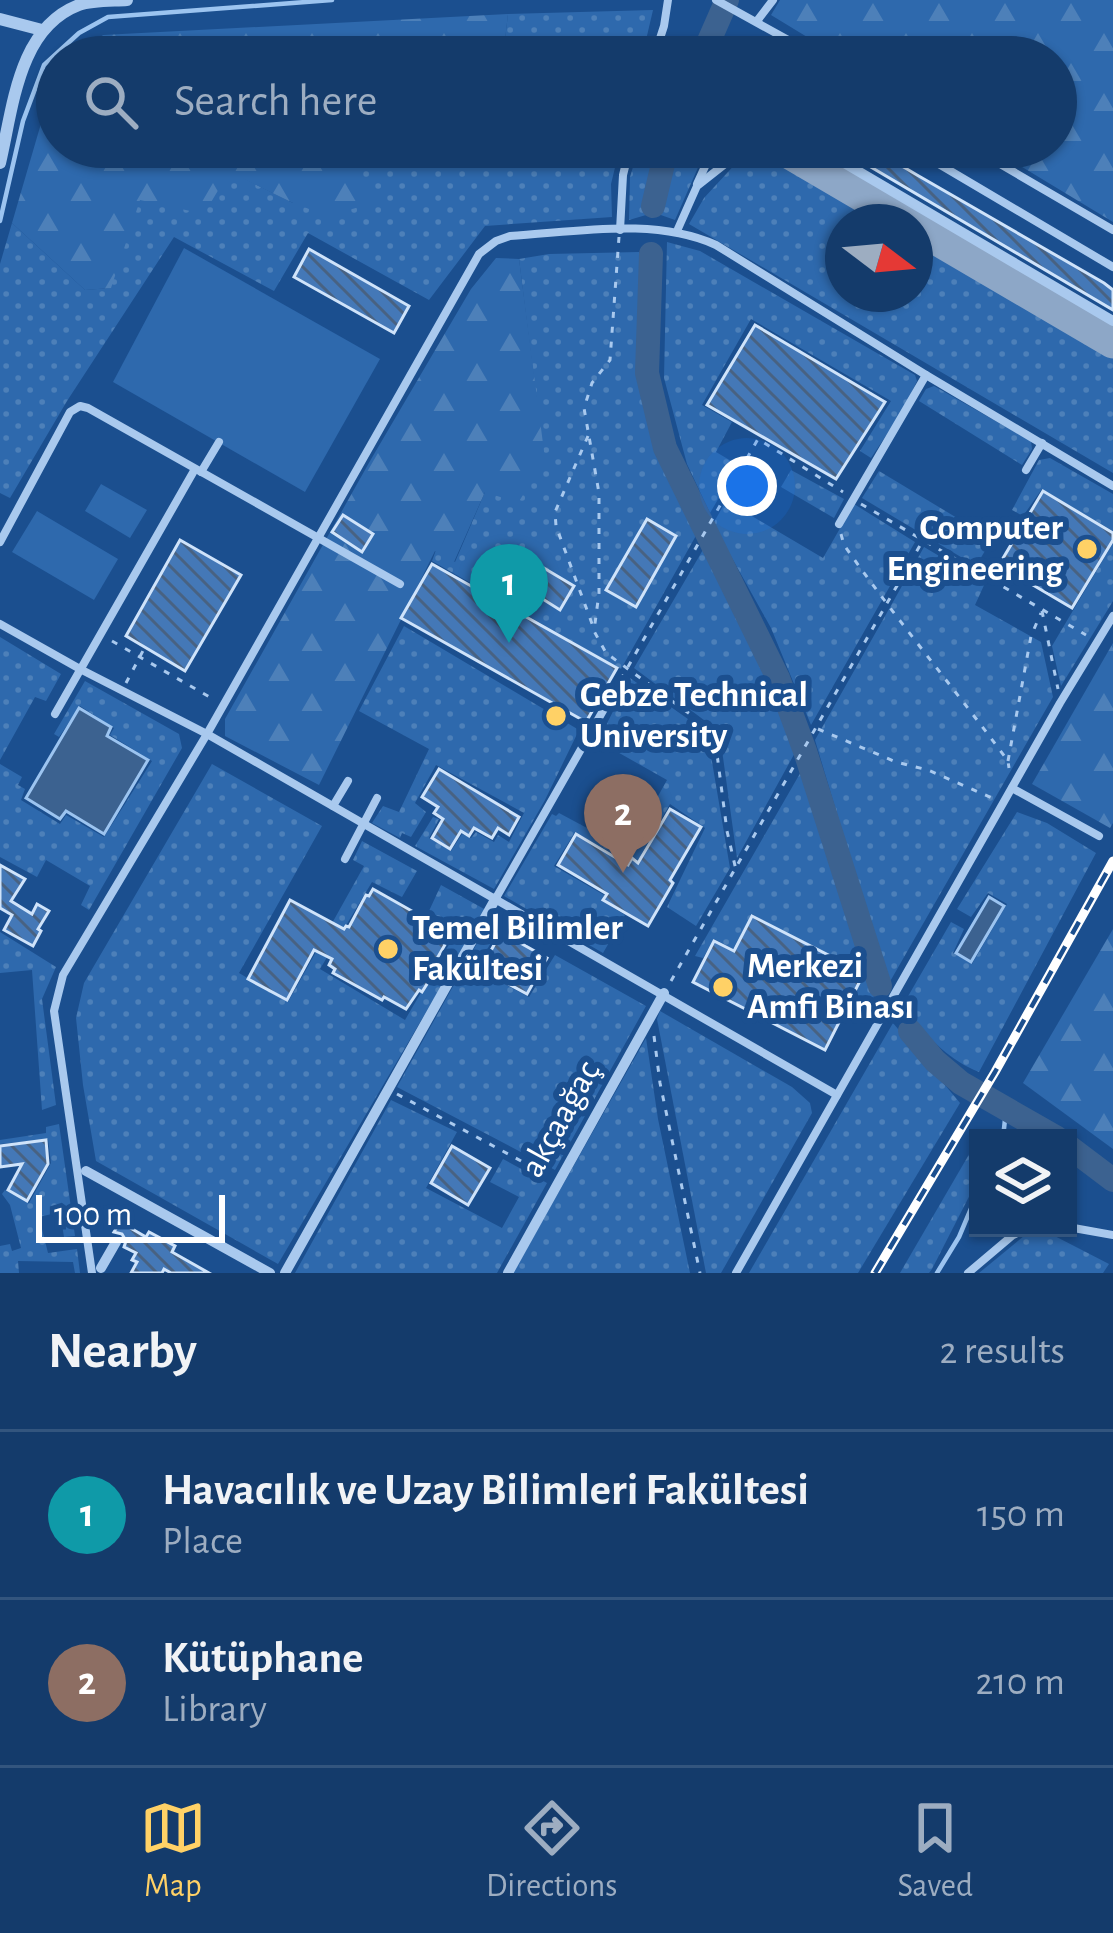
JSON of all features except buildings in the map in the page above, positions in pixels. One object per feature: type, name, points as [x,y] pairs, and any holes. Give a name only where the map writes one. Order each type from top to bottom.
[{"type":"street","points":[[38,36],[80,4],[127,0]]},
{"type":"street","points":[[0,19],[42,30]]},
{"type":"street","points":[[0,163],[25,59],[36,40]]},
{"type":"street","points":[[853,168],[1113,321]]},
{"type":"street","points":[[285,1273],[496,898]]},
{"type":"street","name":"akçaağaç","points":[[508,1273],[664,993]]},
{"type":"street","points":[[86,1171],[270,1273]]},
{"type":"street","points":[[96,1270],[116,1242]]},
{"type":"lane","points":[[659,36],[668,0]]},
{"type":"lane","points":[[758,21],[772,0]]},
{"type":"lane","points":[[718,1],[783,36]]},
{"type":"lane","points":[[620,230],[624,168]]},
{"type":"lane","points":[[677,231],[705,168]]},
{"type":"lane","points":[[697,186],[720,168]]},
{"type":"lane","points":[[946,168],[1113,267]]},
{"type":"lane","points":[[1007,168],[1113,230]]},
{"type":"lane","points":[[96,1270],[54,1011],[63,975],[207,734],[479,254],[510,236],[620,230],[677,231],[716,245],[1113,486]]},
{"type":"lane","points":[[839,524],[926,375]]},
{"type":"lane","points":[[0,542],[70,412],[80,406],[400,584]]},
{"type":"lane","points":[[55,714],[218,442]]},
{"type":"lane","points":[[1026,470],[1042,443]]},
{"type":"lane","points":[[736,1273],[1113,616]]},
{"type":"lane","points":[[0,624],[207,734],[837,1095]]},
{"type":"lane","points":[[496,898],[558,803],[608,702]]},
{"type":"lane","points":[[333,806],[348,782]]},
{"type":"lane","points":[[1012,788],[1099,836]]},
{"type":"lane","points":[[345,860],[377,798]]},
{"type":"lane","points":[[1077,1229],[1113,1235]]},
{"type":"lane","points":[[968,1273],[1011,1237]]},
{"type":"path","points":[[594,631],[598,493],[584,408],[592,383],[610,360],[620,230]]},
{"type":"path","points":[[590,432],[555,512],[556,526],[606,653],[705,725],[712,738],[736,870]]},
{"type":"path","points":[[608,702],[758,439],[1098,642]]},
{"type":"path","points":[[839,524],[844,545],[886,605],[1008,761]]},
{"type":"path","points":[[664,993],[922,541]]},
{"type":"path","points":[[1042,611],[1060,703]]},
{"type":"path","points":[[1012,788],[1008,761],[1031,636],[1042,611]]},
{"type":"path","points":[[100,634],[223,705]]},
{"type":"path","points":[[122,690],[145,647]]},
{"type":"path","points":[[817,728],[987,797],[1006,800]]},
{"type":"path","points":[[651,1016],[660,1083],[700,1273]]},
{"type":"path","points":[[388,1090],[559,1181]]},
{"type":"green space","points":[[780,0],[1113,0],[1113,222],[1024,168],[1077,168],[1077,36],[806,36],[771,15]]},
{"type":"green space","points":[[653,10],[647,36],[505,36],[508,14]]},
{"type":"green space","points":[[508,14],[505,36],[103,35]]},
{"type":"green space","points":[[36,141],[36,168],[357,168],[373,203],[328,216],[229,172],[204,214],[140,200],[111,288],[85,290],[12,223]]},
{"type":"green space","points":[[334,168],[615,168],[612,217],[485,226],[429,300],[308,233],[274,291],[174,237],[10,498],[0,493],[0,264],[12,223],[85,290],[110,288],[139,199],[229,171],[293,203]]},
{"type":"green space","points":[[633,168],[654,168],[646,215],[629,220]]},
{"type":"green space","points":[[667,168],[698,168],[675,220],[658,214]]},
{"type":"green space","points":[[732,168],[786,168],[848,204],[825,204],[825,304],[689,224],[704,198]]},
{"type":"green space","points":[[667,242],[700,251],[915,375],[917,381],[903,410],[871,458],[860,451],[891,401],[751,319],[702,405],[732,422],[716,452],[738,465],[710,513],[687,464],[664,378]]},
{"type":"green space","points":[[184,248],[380,359],[305,492],[113,382]]},
{"type":"green space","points":[[639,252],[640,378],[663,457],[698,532],[621,669],[432,561],[436,550],[455,562],[485,492],[544,459],[519,259]]},
{"type":"green space","points":[[933,253],[1113,358],[1113,473],[839,312],[933,312]]},
{"type":"green space","points":[[496,258],[519,259],[545,459],[518,503],[485,492],[454,562],[435,551],[319,785],[225,736],[225,719],[471,289]]},
{"type":"green space","points":[[934,386],[1031,441],[1032,449],[1022,465],[919,401]]},
{"type":"green space","points":[[1050,458],[1113,494],[1113,531],[1042,489],[1023,516],[1012,510],[1039,460]]},
{"type":"green space","points":[[745,467],[760,475],[740,509],[823,558],[854,504],[915,542],[811,725],[771,628],[713,524]]},
{"type":"green space","points":[[791,470],[844,499],[834,518],[781,487]]},
{"type":"green space","points":[[879,471],[992,539],[976,566],[862,498]]},
{"type":"green space","points":[[101,484],[147,510],[130,538],[85,511]]},
{"type":"green space","points":[[37,511],[118,559],[94,600],[12,552]]},
{"type":"green space","points":[[1113,543],[1113,601],[1061,686],[1052,646]]},
{"type":"green space","points":[[924,547],[985,583],[975,605],[1041,642],[1053,697],[888,985],[815,740]]},
{"type":"green space","points":[[704,548],[771,680],[797,749],[737,858],[722,750],[712,726],[634,668]]},
{"type":"green space","points":[[404,626],[579,730],[494,889],[415,846],[433,817],[439,819],[429,838],[451,851],[462,834],[471,838],[476,832],[494,842],[498,835],[509,842],[524,813],[436,765],[415,803],[426,812],[411,837],[402,833],[400,838],[372,823],[383,806],[399,812],[429,749],[359,711]]},
{"type":"green space","points":[[0,637],[61,674],[46,701],[35,697],[0,760]]},
{"type":"green space","points":[[1113,643],[1113,823],[1110,828],[1032,784]]},
{"type":"green space","points":[[630,678],[708,738],[730,868],[696,926],[667,907],[705,828],[670,804],[638,860],[631,856],[627,862],[575,832],[554,866],[604,895],[602,901],[625,915],[603,953],[504,896],[552,814],[559,813],[628,850],[667,780],[598,741]]},
{"type":"green space","points":[[85,681],[179,734],[182,748],[89,910],[81,905],[90,886],[46,860],[37,877],[0,857],[0,764],[22,777],[18,785],[25,789],[21,800],[60,824],[66,815],[104,837],[152,761],[110,735],[114,728],[80,706],[59,737],[54,734]]},
{"type":"green space","points":[[212,764],[322,826],[239,973],[288,1002],[364,866],[353,860],[362,841],[417,871],[402,897],[372,882],[320,969],[405,1020],[458,929],[429,911],[441,885],[486,910],[278,1264],[96,1161],[83,1085],[76,1018],[84,983]]},
{"type":"green space","points":[[802,770],[876,1004],[869,1017],[849,1006],[863,976],[752,914],[733,949],[714,939],[703,958],[695,956]]},
{"type":"green space","points":[[1017,812],[1047,823],[1096,853],[979,1072],[936,1044],[903,1005],[951,922],[964,929],[953,953],[972,964],[1007,904],[988,893],[971,917],[957,909]]},
{"type":"green space","points":[[490,920],[501,925],[476,969],[529,997],[555,955],[646,1006],[555,1170],[397,1087]]},
{"type":"green space","points":[[1113,929],[1113,1149],[1023,1083]]},
{"type":"green space","points":[[0,932],[56,967],[42,999],[56,1105],[42,1110],[32,970],[0,973]]},
{"type":"green space","points":[[660,1011],[792,1087],[810,1103],[812,1113],[721,1273],[706,1273],[657,1019]]},
{"type":"green space","points":[[893,1023],[960,1103],[858,1273],[749,1273]]},
{"type":"green space","points":[[646,1038],[690,1273],[513,1273]]},
{"type":"green space","points":[[391,1100],[457,1132],[426,1188],[502,1228],[519,1197],[490,1182],[503,1159],[547,1183],[497,1273],[295,1273]]},
{"type":"green space","points":[[59,1124],[75,1236],[64,1237],[60,1212],[39,1217],[48,1253],[77,1249],[80,1273],[75,1273],[73,1262],[18,1261],[19,1273],[0,1273],[0,1246],[10,1244],[12,1251],[21,1248],[10,1205],[2,1194],[5,1190],[29,1203],[51,1163],[48,1139],[0,1144],[0,1140],[46,1133],[46,1127]]},
{"type":"green space","points":[[969,1154],[969,1197],[932,1269],[900,1273]]},
{"type":"green space","points":[[1023,1237],[1057,1237],[1109,1264],[1103,1273],[979,1273]]},
{"type":"shaded area","points":[[79,708],[111,727],[107,736],[148,760],[104,834],[66,811],[60,819],[26,798]]},
{"type":"shaded area","points":[[989,897],[1004,906],[971,962],[956,953]]},
{"type":"waterway","points":[[76,36],[108,17],[332,0]]},
{"type":"waterway","points":[[711,36],[727,0]]},
{"type":"waterway","points":[[0,221],[23,121],[36,86]]},
{"type":"waterway","points":[[653,206],[662,168]]},
{"type":"waterway","points":[[651,254],[647,373],[665,448],[778,678],[880,986]]},
{"type":"waterway","points":[[910,1031],[961,1083],[1041,1129]]},
{"type":"waterway","points":[[1004,1129],[1006,1110]]},
{"type":"waterway","points":[[1077,1153],[1113,1180]]},
{"type":"waterway","points":[[937,1273],[969,1213]]},
{"type":"taxiway","points":[[816,168],[877,204]]},
{"type":"taxiway","points":[[933,237],[1113,342]]},
{"type":"railway","points":[[875,1273],[1113,861]]},
{"type":"place","name":"Computer Engineering","points":[[1087,549]]},
{"type":"place","name":"Havacılık ve Uzay Bilimleri Fakültesi","points":[[509,643]]},
{"type":"place","name":"Gebze Technical University","points":[[556,716]]},
{"type":"place","name":"Kütüphane","points":[[623,873]]},
{"type":"place","name":"Temel Bilimler Fakültesi","points":[[388,949]]},
{"type":"place","name":"Merkezi Amfi Binası","points":[[723,987]]}]
